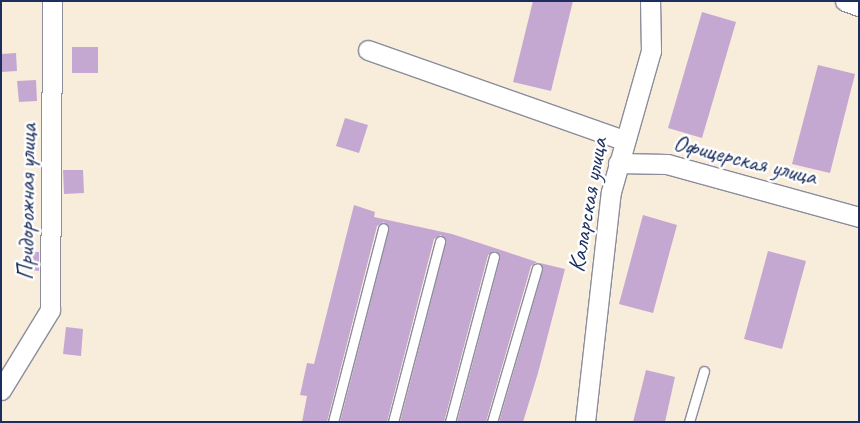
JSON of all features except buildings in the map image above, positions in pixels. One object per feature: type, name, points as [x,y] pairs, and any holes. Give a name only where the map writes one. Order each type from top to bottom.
[{"type":"street","name":"Придорожная улица","points":[[1,390],[50,310],[52,1]]},
{"type":"street","points":[[845,1],[859,6]]},
{"type":"street","name":"Каларская улица","points":[[585,422],[618,163],[651,51],[656,4]]},
{"type":"street","points":[[368,50],[624,140]]},
{"type":"street","name":"Офицерская улица","points":[[618,163],[667,164],[859,217]]},
{"type":"lane","points":[[333,422],[383,228]]},
{"type":"lane","points":[[393,422],[440,241]]},
{"type":"lane","points":[[450,422],[494,257]]},
{"type":"lane","points":[[492,422],[537,268]]},
{"type":"lane","points":[[689,422],[704,371]]}]
